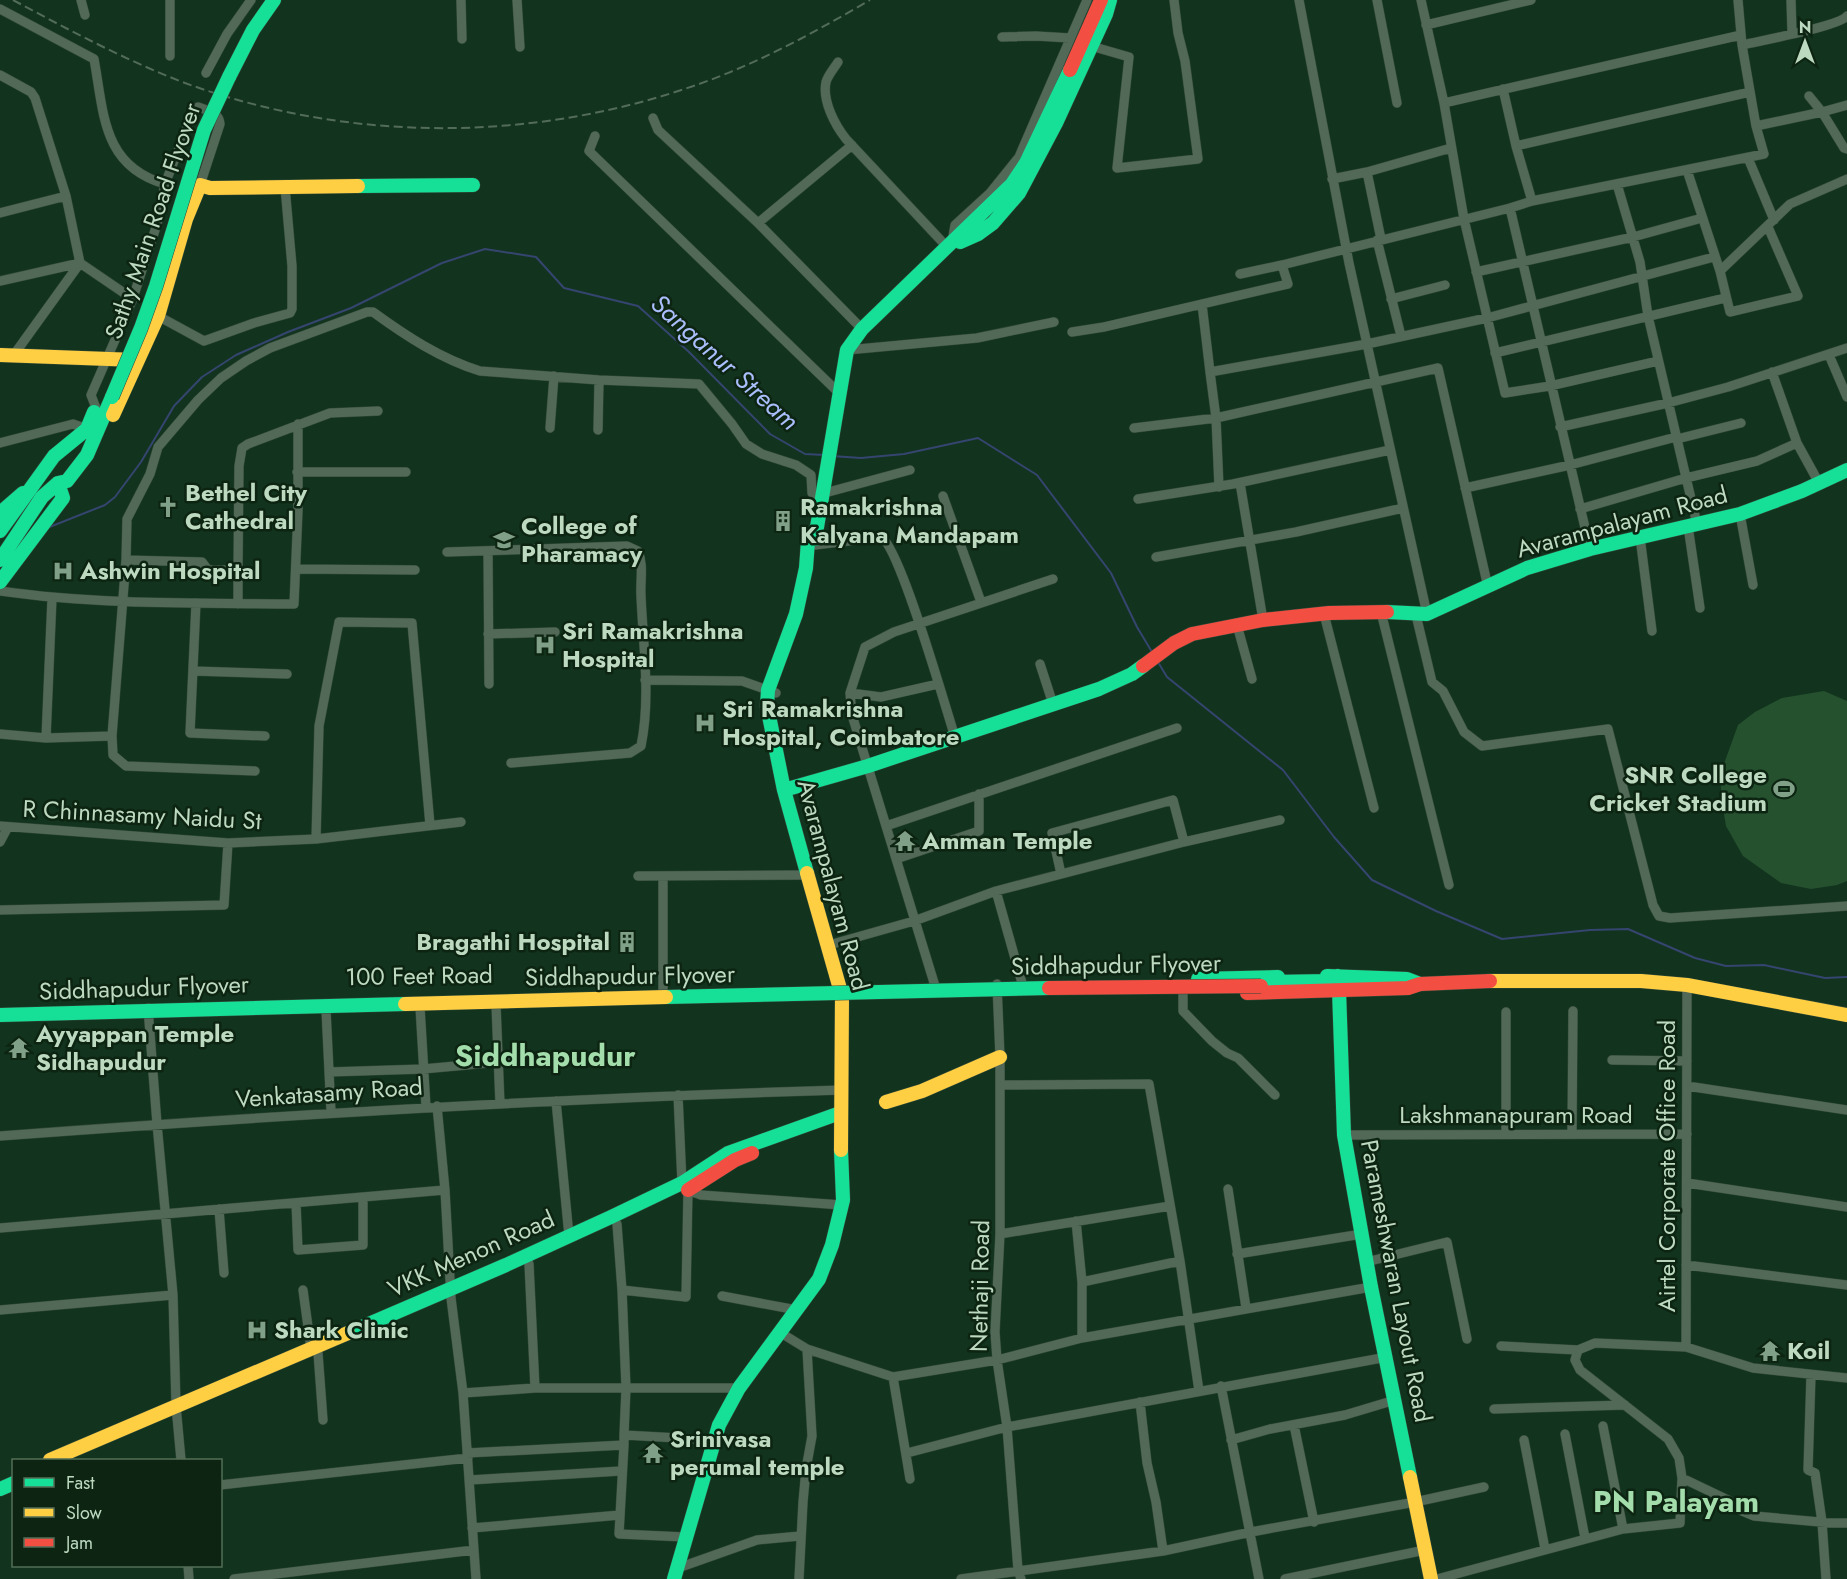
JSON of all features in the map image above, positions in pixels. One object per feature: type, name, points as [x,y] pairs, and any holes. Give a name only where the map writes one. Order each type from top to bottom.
[{"type":"main road","name":"Sathy Main Road Flyover","points":[[93,428],[96,408],[108,395],[142,295],[184,152],[198,115],[233,40],[260,0]]},
{"type":"main road","name":"Sathy Main Road Flyover","points":[[93,428],[141,328],[204,130],[241,52],[274,0]]},
{"type":"main road","points":[[772,692],[804,614],[812,573],[815,530],[847,350],[862,329],[1012,184],[1026,163],[1101,0]]},
{"type":"main road","points":[[953,243],[964,240],[990,225],[1021,191],[1036,166],[1110,0]]},
{"type":"main road","points":[[3,513],[28,490],[54,456],[93,428],[108,423],[158,316],[186,219],[200,185],[210,188],[473,185]]},
{"type":"main road","points":[[6,355],[139,360]]},
{"type":"main road","points":[[0,560],[42,497],[79,466],[93,428]]},
{"type":"main road","points":[[61,451],[73,455],[79,466]]},
{"type":"main road","points":[[45,467],[62,482]]},
{"type":"main road","name":"Avarampalayam Road","points":[[676,1574],[719,1425],[739,1388],[819,1279],[832,1245],[843,1200],[840,1115],[843,991],[808,875],[789,789],[868,766],[1099,688],[1132,674],[1192,634],[1263,620],[1324,614],[1381,612],[1421,615],[1527,568],[1590,549],[1740,514],[1847,470]]},
{"type":"main road","points":[[0,582],[63,498],[62,482]]},
{"type":"main road","points":[[0,531],[3,513],[14,500],[28,490]]},
{"type":"main road","points":[[815,530],[808,541],[806,568],[791,630],[772,692],[789,789],[836,944],[843,991]]},
{"type":"main road","points":[[843,991],[997,988],[1022,983],[1338,983],[1407,979],[1420,984],[1516,980],[1641,981],[1688,985],[1847,1015]]},
{"type":"main road","name":"Siddhapudur Flyover","points":[[0,1015],[1011,988],[1261,986],[1330,981],[1338,983]]},
{"type":"main road","points":[[843,991],[935,986],[1183,994],[1317,992],[1338,983]]},
{"type":"main road","name":"Parameshwaran Layout Road","points":[[1338,983],[1344,1135],[1366,1262],[1431,1579]]},
{"type":"main road","name":"Siddhapudur Flyover","points":[[1293,985],[1317,992]]},
{"type":"main road","name":"100 Feet Road","points":[[0,1015],[663,992],[843,991]]},
{"type":"main road","name":"100 Feet Road","points":[[148,1011],[326,1010],[843,991]]},
{"type":"main road","points":[[886,1102],[922,1091],[1000,1057]]},
{"type":"main road","name":"VKK Menon Road","points":[[55,1459],[617,1224],[685,1187],[728,1153],[840,1115]]},
{"type":"main road","name":"VKK Menon Road","points":[[528,1260],[569,1236],[685,1187]]},
{"type":"main road","name":"VKK Menon Road","points":[[70,1459],[176,1410]]},
{"type":"street","points":[[81,0],[85,15]]},
{"type":"street","points":[[170,0],[170,56]]},
{"type":"street","points":[[207,74],[227,33],[251,0]]},
{"type":"street","points":[[461,0],[462,39]]},
{"type":"street","points":[[517,0],[520,47]]},
{"type":"street","points":[[953,243],[955,225],[990,193],[1019,156],[1087,0]]},
{"type":"street","points":[[1091,46],[1130,57],[1117,168],[1198,159],[1174,0]]},
{"type":"street","points":[[1299,0],[1346,248],[1403,508],[1432,682],[1443,691],[1464,732],[1482,746],[1608,729],[1653,905],[1659,916],[1670,918],[1847,906]]},
{"type":"street","points":[[1377,0],[1397,103]]},
{"type":"street","points":[[1421,0],[1444,103],[1464,219],[1505,393],[1550,386],[1659,361]]},
{"type":"street","points":[[1426,25],[1531,0]]},
{"type":"street","points":[[1240,274],[1532,201],[1764,154],[1756,126],[1742,45],[1738,0]]},
{"type":"street","points":[[1791,0],[1792,33]]},
{"type":"street","points":[[0,9],[94,59],[109,139],[120,157],[152,180],[165,184]]},
{"type":"street","points":[[1742,45],[1846,20]]},
{"type":"street","points":[[1444,103],[1741,35]]},
{"type":"street","points":[[1002,37],[1070,38]]},
{"type":"street","points":[[838,62],[826,82],[828,105],[834,124],[852,146],[953,243]]},
{"type":"street","points":[[0,75],[31,92],[35,98],[66,196],[80,263],[132,301]]},
{"type":"street","points":[[1503,89],[1532,201]]},
{"type":"street","points":[[1516,146],[1750,92]]},
{"type":"street","points":[[1809,96],[1822,112],[1846,151]]},
{"type":"street","points":[[1756,126],[1847,105]]},
{"type":"street","points":[[96,408],[91,395],[132,301],[157,224],[165,184],[194,110],[198,107],[217,114],[220,124],[200,185]]},
{"type":"street","points":[[653,118],[658,130],[758,223],[862,329]]},
{"type":"street","points":[[595,136],[589,151],[838,392]]},
{"type":"street","points":[[758,223],[852,146]]},
{"type":"street","points":[[1332,179],[1367,172],[1451,148]]},
{"type":"street","points":[[1687,170],[1730,312],[1798,296],[1748,158]]},
{"type":"street","points":[[1367,172],[1391,299],[1401,336]]},
{"type":"street","points":[[1719,271],[1791,204],[1847,178]]},
{"type":"street","points":[[1617,184],[1633,237],[1648,316],[1686,478],[1700,608]]},
{"type":"street","points":[[158,316],[204,341],[290,313],[292,309],[292,266],[285,187]]},
{"type":"street","points":[[0,213],[66,196]]},
{"type":"street","points":[[1510,208],[1590,549]]},
{"type":"street","points":[[1476,272],[1633,237],[1702,218]]},
{"type":"street","points":[[1210,372],[1367,344],[1487,318],[1714,257]]},
{"type":"street","points":[[0,281],[80,263]]},
{"type":"street","points":[[6,355],[80,263]]},
{"type":"street","points":[[1072,332],[1104,327],[1288,284],[1282,265]]},
{"type":"street","points":[[1391,299],[1445,285]]},
{"type":"street","points":[[1495,353],[1725,298]]},
{"type":"street","points":[[1202,304],[1216,418],[1219,487]]},
{"type":"street","points":[[255,771],[126,766],[113,755],[111,736],[126,560],[127,519],[150,474],[158,447],[198,400],[221,378],[270,348],[335,323],[373,312],[394,329],[465,366],[480,371],[599,380],[699,384],[746,444],[762,454],[796,465],[811,475],[812,494],[821,495],[910,470]]},
{"type":"street","points":[[847,350],[977,338],[1054,322]]},
{"type":"street","points":[[1560,427],[1728,387],[1847,348]]},
{"type":"street","points":[[1829,355],[1847,397]]},
{"type":"street","points":[[1134,428],[1216,418],[1438,368],[1488,587]]},
{"type":"street","points":[[1772,372],[1797,443],[1819,483]]},
{"type":"street","points":[[550,428],[554,376]]},
{"type":"street","points":[[598,430],[599,380]]},
{"type":"street","points":[[238,604],[239,466],[242,448],[330,413],[378,411]]},
{"type":"street","points":[[1466,488],[1741,423]]},
{"type":"street","points":[[0,443],[74,424],[93,428]]},
{"type":"street","points":[[0,591],[52,598],[294,604],[298,424]]},
{"type":"street","points":[[1580,509],[1686,478],[1757,461],[1797,443]]},
{"type":"street","points":[[1138,499],[1240,483],[1390,450]]},
{"type":"street","points":[[297,472],[406,472]]},
{"type":"street","points":[[1240,483],[1263,620]]},
{"type":"street","points":[[943,496],[981,602]]},
{"type":"street","points":[[1156,556],[1249,541],[1403,508]]},
{"type":"street","points":[[1740,514],[1753,585]]},
{"type":"street","points":[[815,545],[881,537],[886,539],[897,559],[955,736]]},
{"type":"street","points":[[1640,537],[1652,631]]},
{"type":"street","points":[[447,552],[627,546],[638,551],[643,562],[640,588],[645,680],[644,731],[641,746],[630,753],[511,764]]},
{"type":"street","points":[[488,551],[489,684]]},
{"type":"street","points":[[126,560],[202,562],[208,570],[238,570]]},
{"type":"street","points":[[296,569],[415,570]]},
{"type":"street","points":[[935,986],[852,716],[850,693],[865,647],[894,632],[1053,579]]},
{"type":"street","points":[[45,738],[52,598]]},
{"type":"street","points":[[196,603],[190,733],[265,736]]},
{"type":"street","points":[[1381,612],[1449,885]]},
{"type":"street","points":[[1324,614],[1374,808]]},
{"type":"street","points":[[316,839],[319,726],[339,622],[412,623],[430,825]]},
{"type":"street","points":[[1237,625],[1252,679]]},
{"type":"street","points":[[488,634],[555,632]]},
{"type":"street","points":[[1040,664],[1053,704]]},
{"type":"street","points":[[193,671],[287,675]]},
{"type":"street","points":[[645,680],[742,681],[772,692]]},
{"type":"street","points":[[850,693],[881,698],[938,684]]},
{"type":"street","points":[[886,825],[1177,728]]},
{"type":"street","points":[[0,734],[45,738],[111,736]]},
{"type":"street","points":[[896,859],[979,831],[979,794]]},
{"type":"street","points":[[1061,874],[1052,833],[1162,803],[1173,801],[1184,842]]},
{"type":"street","points":[[836,944],[914,921],[996,891],[1184,842],[1280,820]]},
{"type":"street","name":"R Chinnasamy Naidu St","points":[[4,827],[228,843],[316,839],[461,822]]},
{"type":"street","points":[[0,842],[4,827]]},
{"type":"street","points":[[0,910],[224,905],[228,843]]},
{"type":"street","points":[[638,876],[808,875]]},
{"type":"street","points":[[663,877],[663,992]]},
{"type":"street","points":[[996,891],[1022,983]]},
{"type":"street","name":"Airtel Corporate Office Road","points":[[1686,1347],[1688,985]]},
{"type":"street","name":"Nethaji Road","points":[[997,988],[1000,1057],[1000,1234],[995,1332],[1007,1427],[1020,1575]]},
{"type":"street","points":[[1183,994],[1183,1011],[1212,1041],[1227,1053],[1238,1058],[1275,1095]]},
{"type":"street","points":[[496,1005],[500,1104]]},
{"type":"street","points":[[420,1007],[426,1107]]},
{"type":"street","points":[[326,1010],[331,1112]]},
{"type":"street","points":[[148,1011],[173,1296],[176,1410],[181,1459]]},
{"type":"street","points":[[1572,1134],[1573,1011]]},
{"type":"street","points":[[1506,1012],[1506,1134]]},
{"type":"street","points":[[329,1072],[423,1070],[500,1062],[608,1059]]},
{"type":"street","points":[[1612,1060],[1687,1060]]},
{"type":"street","points":[[1000,1085],[1149,1084],[1180,1261],[1198,1391]]},
{"type":"street","points":[[1687,1086],[1847,1110]]},
{"type":"street","name":"Venkatasamy Road","points":[[0,1136],[437,1106],[842,1090]]},
{"type":"street","points":[[622,1290],[686,1297],[685,1187],[678,1095]]},
{"type":"street","points":[[556,1101],[569,1236]]},
{"type":"street","points":[[437,1106],[451,1293],[463,1393],[476,1579]]},
{"type":"street","name":"Lakshmanapuram Road","points":[[1344,1135],[1687,1134]]},
{"type":"street","points":[[1687,1183],[1847,1207]]},
{"type":"street","points":[[685,1187],[701,1195],[842,1205]]},
{"type":"street","points":[[1228,1189],[1246,1308]]},
{"type":"street","points":[[0,1228],[445,1190]]},
{"type":"street","points":[[296,1203],[298,1250],[363,1245],[363,1197]]},
{"type":"street","points":[[1000,1234],[1170,1206]]},
{"type":"street","points":[[219,1209],[224,1272]]},
{"type":"street","points":[[1076,1221],[1082,1282],[1082,1338]]},
{"type":"street","points":[[617,1224],[626,1388],[619,1534],[685,1537]]},
{"type":"street","points":[[1237,1254],[1362,1234]]},
{"type":"street","points":[[1366,1262],[1447,1242],[1467,1339]]},
{"type":"street","points":[[528,1260],[535,1388]]},
{"type":"street","points":[[1082,1282],[1180,1261]]},
{"type":"street","points":[[1686,1265],[1847,1285]]},
{"type":"street","points":[[781,1333],[807,1349],[893,1377],[997,1360],[1082,1338],[1188,1318],[1371,1287]]},
{"type":"street","points":[[303,1290],[323,1420]]},
{"type":"street","points":[[0,1310],[173,1296]]},
{"type":"street","points":[[722,1296],[797,1310]]},
{"type":"street","points":[[1502,1346],[1578,1350],[1595,1344],[1686,1347],[1753,1368],[1847,1378]]},
{"type":"street","points":[[799,1579],[806,1469],[812,1436],[807,1349]]},
{"type":"street","points":[[1437,1579],[1623,1529],[1680,1523],[1682,1478],[1679,1458],[1668,1439],[1580,1370],[1575,1360],[1578,1350]]},
{"type":"street","points":[[907,1453],[1007,1427],[1387,1357]]},
{"type":"street","points":[[1811,1374],[1808,1470],[1815,1473],[1822,1522],[1826,1579]]},
{"type":"street","points":[[893,1377],[910,1479]]},
{"type":"street","points":[[1221,1386],[1260,1579]]},
{"type":"street","points":[[463,1393],[535,1388],[739,1388]]},
{"type":"street","points":[[1231,1440],[1270,1429],[1345,1415],[1395,1400]]},
{"type":"street","points":[[1140,1402],[1147,1463],[1156,1502],[1163,1551]]},
{"type":"street","points":[[1494,1409],[1625,1405]]},
{"type":"street","points":[[1294,1425],[1314,1522]]},
{"type":"street","points":[[1603,1426],[1623,1529]]},
{"type":"street","points":[[1565,1434],[1585,1538]]},
{"type":"street","points":[[222,1485],[467,1455],[624,1440],[714,1440]]},
{"type":"street","points":[[1524,1440],[1545,1549]]},
{"type":"street","points":[[470,1480],[621,1471]]},
{"type":"street","points":[[1682,1478],[1728,1500],[1742,1511],[1754,1516],[1847,1523]]},
{"type":"street","points":[[961,1579],[1020,1575],[1163,1551],[1484,1487]]},
{"type":"street","points":[[472,1528],[620,1515]]},
{"type":"street","points":[[676,1574],[757,1540],[800,1536]]},
{"type":"street","points":[[234,1579],[474,1550]]},
{"type":"street","points":[[1285,1579],[1425,1550]]},
{"type":"green space","name":"SNR College Cricket Stadium","points":[[1824,691],[1847,701],[1847,881],[1811,889],[1781,883],[1743,856],[1726,826],[1720,775],[1738,725],[1755,712],[1782,698]]},
{"type":"waterway","name":"Sanganur Stream","points":[[47,528],[105,505],[115,497],[141,462],[174,406],[202,377],[236,355],[351,308],[442,263],[485,249],[536,257],[564,288],[638,306],[689,352],[770,434],[805,454],[824,455]]},
{"type":"waterway","name":"Sanganur Stream","points":[[832,456],[861,458],[904,454],[978,438],[1037,475],[1111,573],[1152,652]]},
{"type":"waterway","name":"Sanganur Stream","points":[[1158,662],[1167,677],[1283,770],[1334,837],[1372,880],[1436,911],[1502,939],[1590,930],[1628,929],[1695,958],[1726,966],[1764,965],[1825,978],[1847,977]]},
{"type":"railway","points":[[13,0],[141,65],[185,83],[248,103],[312,117],[376,125],[442,128],[507,125],[572,117],[636,103],[699,84],[743,67],[808,35],[870,0]]},
{"type":"traffic: fast","points":[[229,77],[253,30],[274,0]]},
{"type":"traffic: fast","points":[[960,242],[978,234],[993,223],[1019,193],[1056,123],[1106,14],[1110,0]]},
{"type":"traffic: fast","points":[[815,539],[847,350],[862,329],[1012,184],[1026,163],[1070,70]]},
{"type":"traffic: fast","points":[[112,397],[156,286],[204,130],[229,77]]},
{"type":"traffic: fast","points":[[358,186],[473,185]]},
{"type":"traffic: fast","points":[[0,560],[42,497],[58,483],[67,481],[87,455],[112,397]]},
{"type":"traffic: fast","points":[[0,531],[54,456],[87,429],[94,412]]},
{"type":"traffic: fast","points":[[1387,612],[1427,614],[1527,568],[1590,549],[1740,514],[1802,491],[1847,470]]},
{"type":"traffic: fast","points":[[0,582],[63,498],[58,483]]},
{"type":"traffic: fast","points":[[0,513],[23,493]]},
{"type":"traffic: fast","points":[[807,873],[784,790],[767,706],[768,690],[796,614],[806,568],[808,541],[815,530]]},
{"type":"traffic: fast","points":[[784,790],[868,766],[1099,689],[1132,674],[1143,666]]},
{"type":"traffic: fast","points":[[1327,976],[1407,979],[1420,984]]},
{"type":"traffic: fast","points":[[1261,986],[1268,982],[1330,981],[1338,976]]},
{"type":"traffic: fast","points":[[1198,979],[1278,977]]},
{"type":"traffic: fast","points":[[666,997],[1049,988]]},
{"type":"traffic: fast","points":[[1339,990],[1344,1135],[1371,1287],[1410,1477]]},
{"type":"traffic: fast","points":[[0,1015],[405,1004]]},
{"type":"traffic: fast","points":[[348,1333],[611,1217],[682,1183],[728,1153],[840,1113]]},
{"type":"traffic: fast","points":[[674,1579],[719,1425],[739,1388],[819,1279],[832,1245],[843,1200],[841,1150]]},
{"type":"traffic: fast","points":[[0,1489],[12,1484]]},
{"type":"traffic: slow","points":[[113,415],[158,316],[186,219],[200,185],[210,188],[358,186]]},
{"type":"traffic: slow","points":[[0,355],[136,360]]},
{"type":"traffic: slow","points":[[807,873],[842,996],[841,1150]]},
{"type":"traffic: slow","points":[[1490,981],[1641,981],[1687,985],[1847,1015]]},
{"type":"traffic: slow","points":[[405,1004],[666,997]]},
{"type":"traffic: slow","points":[[886,1102],[922,1091],[1000,1057]]},
{"type":"traffic: slow","points":[[52,1459],[348,1333]]},
{"type":"traffic: slow","points":[[1410,1477],[1431,1579]]},
{"type":"traffic: jam","points":[[1070,70],[1101,0]]},
{"type":"traffic: jam","points":[[1143,666],[1174,643],[1192,634],[1263,620],[1329,613],[1387,612]]},
{"type":"traffic: jam","points":[[1247,993],[1408,988],[1420,984],[1490,981]]},
{"type":"traffic: jam","points":[[1049,988],[1261,986]]},
{"type":"traffic: jam","points":[[688,1190],[735,1160],[752,1153]]},
{"type":"place","name":"Bethel City Cathedral","points":[[168,507]]},
{"type":"place","name":"Ramakrishna Kalyana Mandapam","points":[[783,521]]},
{"type":"place","name":"College of Pharamacy","points":[[504,540]]},
{"type":"place","name":"Ashwin Hospital","points":[[63,571]]},
{"type":"place","name":"Sri Ramakrishna Hospital","points":[[545,645]]},
{"type":"place","name":"Sri Ramakrishna Hospital, Coimbatore","points":[[705,723]]},
{"type":"place","name":"SNR College Cricket Stadium","points":[[1784,789]]},
{"type":"place","name":"Amman Temple","points":[[905,841]]},
{"type":"place","name":"Bragathi Hospital","points":[[627,942]]},
{"type":"place","name":"Ayyappan Temple Sidhapudur","points":[[19,1048]]},
{"type":"place","name":"Shark Clinic","points":[[257,1330]]},
{"type":"place","name":"Koil","points":[[1770,1351]]},
{"type":"place","name":"Srinivasa perumal temple","points":[[653,1453]]},
{"type":"district","name":"Siddhapudur","points":[[545,1056]]},
{"type":"district","name":"PN Palayam","points":[[1676,1502]]}]
